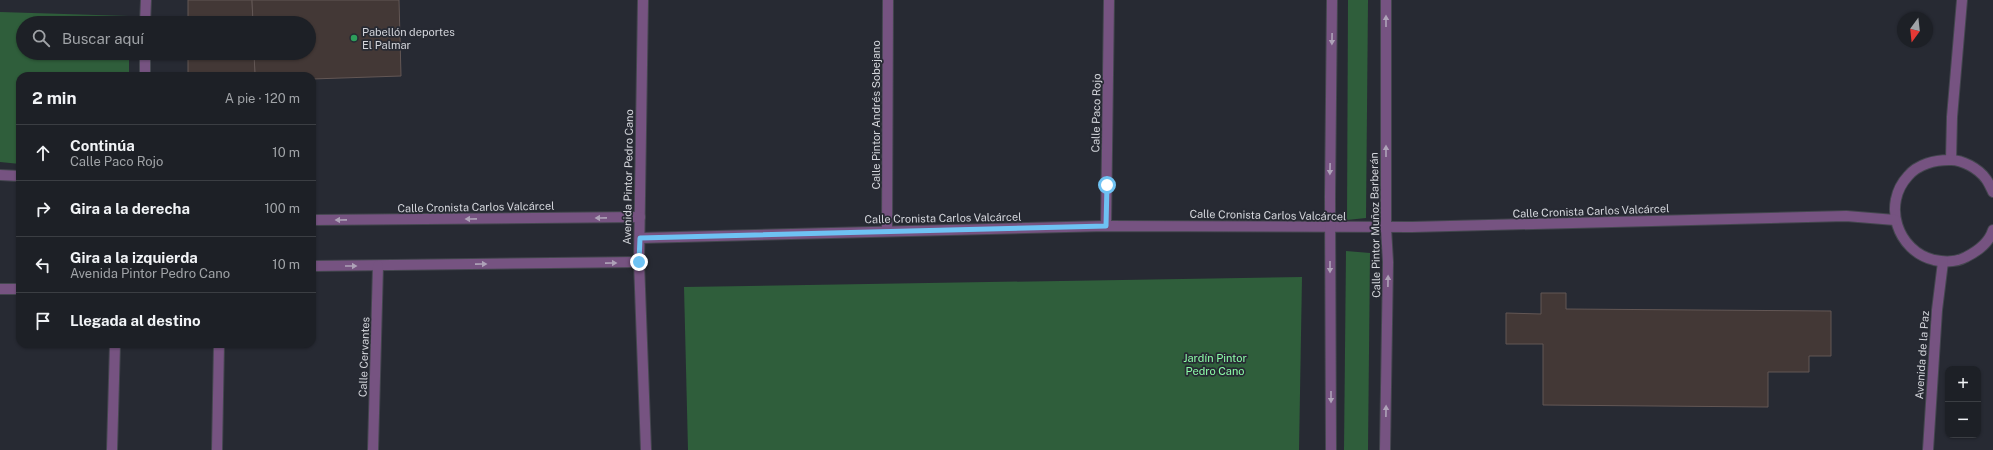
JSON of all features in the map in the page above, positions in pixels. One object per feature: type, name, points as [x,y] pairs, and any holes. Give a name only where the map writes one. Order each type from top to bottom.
[{"type":"street","points":[[146,0],[146,16]]},
{"type":"street","name":"Avenida Pintor Pedro Cano","points":[[643,0],[639,262],[646,450]]},
{"type":"street","name":"Calle Pintor Andrés Sobejano","points":[[887,231],[888,0]]},
{"type":"street","name":"Calle Paco Rojo","points":[[1106,226],[1109,0]]},
{"type":"street","points":[[1331,450],[1332,0]]},
{"type":"street","name":"Calle Pintor Muñoz Barberán","points":[[1385,450],[1388,262],[1386,228],[1386,0]]},
{"type":"street","points":[[1951,160],[1952,117],[1962,0]]},
{"type":"street","points":[[145,60],[145,72]]},
{"type":"street","points":[[1993,192],[1986,179],[1971,166],[1951,160],[1928,163],[1908,176],[1896,196],[1895,220],[1901,236],[1912,249],[1926,258],[1943,262],[1962,259],[1979,250],[1991,235],[1993,230]]},
{"type":"street","points":[[0,175],[16,176]]},
{"type":"street","name":"Calle Cronista Carlos Valcárcel","points":[[640,238],[1106,226],[1386,228],[1846,216],[1895,220]]},
{"type":"street","name":"Calle Cronista Carlos Valcárcel","points":[[316,220],[640,217]]},
{"type":"street","points":[[316,266],[639,262]]},
{"type":"street","name":"Avenida de la Paz","points":[[1928,450],[1937,310],[1943,262]]},
{"type":"street","name":"Calle Cervantes","points":[[373,450],[378,266]]},
{"type":"street","points":[[0,289],[16,289]]},
{"type":"street","points":[[112,450],[115,348]]},
{"type":"street","points":[[217,450],[219,348]]},
{"type":"green space","points":[[1348,0],[1368,0],[1366,218],[1347,220]]},
{"type":"green space","points":[[0,12],[129,16],[16,16],[16,60],[129,60],[129,72],[16,72],[16,164],[0,162]]},
{"type":"green space","points":[[1346,251],[1370,253],[1368,450],[1344,450]]},
{"type":"green space","name":"Jardín Pintor Pedro Cano","points":[[1302,277],[1299,450],[688,450],[684,287]]},
{"type":"building","points":[[188,0],[252,0],[253,16],[188,16]]},
{"type":"building","name":"Pabellón deportes El Palmar","points":[[252,0],[399,0],[401,76],[316,79],[316,72],[255,72],[254,60],[316,60],[316,16],[253,16]]},
{"type":"building","points":[[188,60],[254,60],[255,72],[188,72]]},
{"type":"building","points":[[1541,293],[1566,293],[1566,309],[1831,311],[1831,356],[1809,356],[1809,372],[1768,372],[1768,407],[1543,405],[1543,344],[1506,344],[1506,313],[1541,314]]},
{"type":"place","name":"Pabellón deportes El Palmar","points":[[354,38]]},
{"type":"route","points":[[639,262],[640,238],[1106,226],[1107,185]]}]
